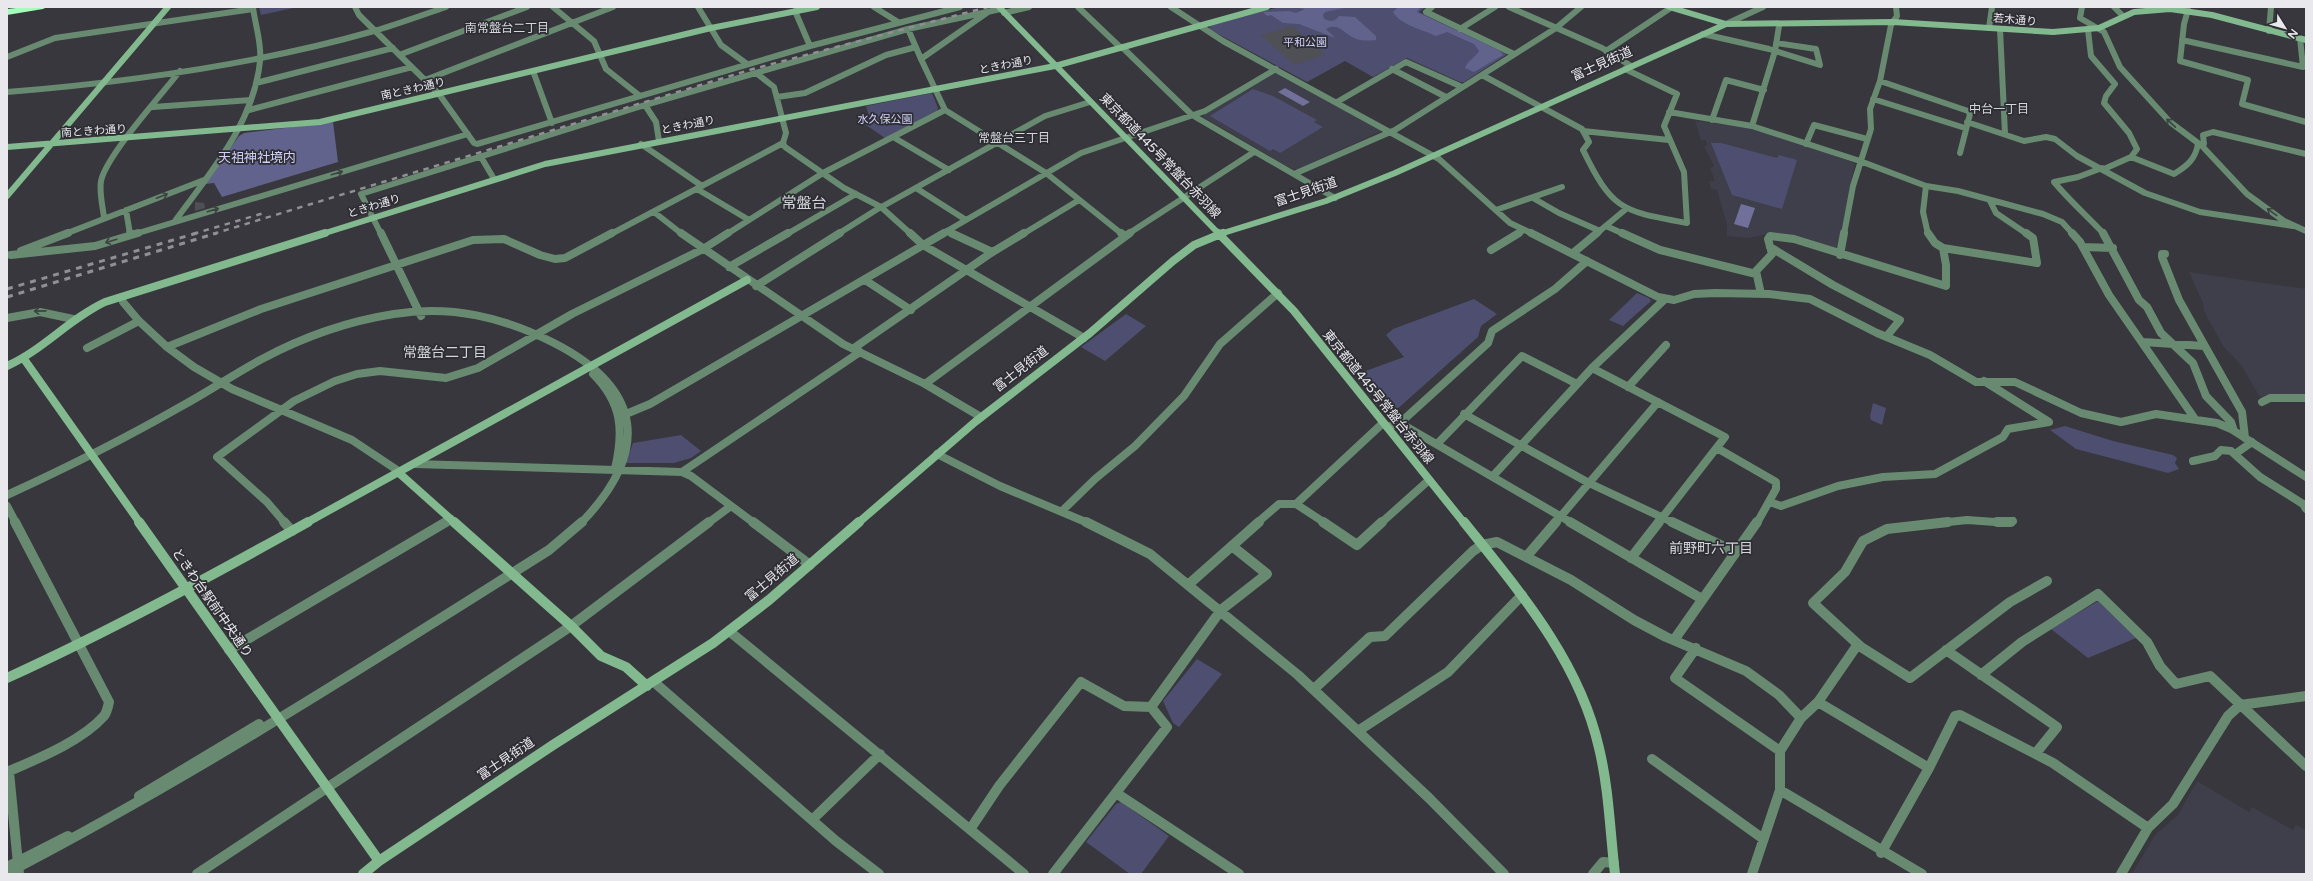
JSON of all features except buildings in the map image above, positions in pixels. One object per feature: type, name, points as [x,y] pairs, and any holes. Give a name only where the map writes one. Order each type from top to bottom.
[{"type":"highway","points":[[7,12],[43,7]]},
{"type":"street","points":[[7,196],[168,7]]},
{"type":"street","points":[[355,7],[359,15],[439,94],[474,143],[483,144],[747,64],[898,22],[960,7]]},
{"type":"street","points":[[399,55],[527,7]]},
{"type":"street","points":[[554,7],[594,41],[606,68],[640,96]]},
{"type":"street","points":[[425,80],[613,7]]},
{"type":"street","name":"南ときわ通り","points":[[7,147],[320,122],[711,28],[817,7]]},
{"type":"street","points":[[874,7],[898,22]]},
{"type":"street","points":[[420,314],[361,194],[645,106],[908,29],[988,12],[1029,7]]},
{"type":"street","points":[[1078,7],[1192,115],[1335,198]]},
{"type":"street","points":[[1171,7],[1223,41],[1392,131],[1434,156],[1510,223],[1574,253],[1634,286],[1665,300],[1674,300],[1699,293],[1761,294],[1810,299],[1886,337],[1924,352],[1976,382],[2015,382],[2081,413],[2121,422],[2156,414],[2217,423],[2234,431],[2306,477]]},
{"type":"street","name":"ときわ通り","points":[[7,366],[24,358],[73,319],[92,308],[372,217],[545,164],[641,144],[1055,66],[1267,7]]},
{"type":"street","points":[[1432,7],[1426,12],[1514,54]]},
{"type":"street","points":[[1460,28],[1495,7]]},
{"type":"street","points":[[1509,7],[1606,51],[1631,66]]},
{"type":"street","points":[[1294,174],[1392,131],[1556,28],[1580,7]]},
{"type":"street","points":[[1606,51],[1671,7]]},
{"type":"street","name":"若木通り","points":[[1671,7],[1726,24],[1779,26],[1893,22],[2053,32],[2099,28],[2123,16],[2146,10],[2185,9],[2303,39]]},
{"type":"street","name":"富士見街道","points":[[363,874],[379,861],[553,745],[650,684],[729,631],[810,564],[981,417],[1084,338],[1172,260],[1194,245],[1220,234],[1335,198],[1434,156],[1763,7]]},
{"type":"street","points":[[1840,255],[1853,186],[1871,129],[1870,109],[1880,81],[1884,53],[1893,22],[1897,16],[1896,7]]},
{"type":"street","points":[[1989,28],[1992,7]]},
{"type":"street","points":[[2082,7],[2080,18],[2104,32],[2120,67],[2147,99],[2178,129],[2200,144],[2247,194],[2293,226]]},
{"type":"street","points":[[2114,7],[2123,16]]},
{"type":"street","points":[[2269,31],[2271,7]]},
{"type":"street","points":[[7,57],[55,38],[253,8],[260,59],[249,110],[239,129],[175,221]]},
{"type":"street","points":[[7,92],[102,84],[260,59],[375,31],[442,8]]},
{"type":"street","points":[[702,8],[721,45],[747,64]]},
{"type":"street","points":[[2185,9],[2180,61],[2248,80],[2242,104],[2306,122]]},
{"type":"street","name":"東京都道445号常盤台赤羽線","points":[[1001,10],[1278,293],[1482,545],[1547,629],[1564,658],[1588,714],[1604,769],[1616,874]]},
{"type":"street","points":[[795,11],[810,46]]},
{"type":"street","points":[[921,59],[988,12]]},
{"type":"street","points":[[1752,126],[1775,51],[1779,26]]},
{"type":"street","points":[[908,29],[933,89],[945,110],[1046,173],[1125,236]]},
{"type":"street","points":[[2000,29],[2004,134]]},
{"type":"street","points":[[2088,30],[2091,56],[2115,84],[2106,96],[2104,103],[2107,109],[2130,133],[2138,149],[2131,157],[2103,169],[2078,177],[2054,182],[2068,199],[2082,210],[2106,236],[2139,300],[2147,307],[2161,333],[2193,363],[2206,396],[2215,408],[2231,422],[2234,431]]},
{"type":"street","points":[[1703,34],[1775,51],[1820,65],[1816,49],[1776,43]]},
{"type":"street","points":[[2182,40],[2302,67],[2303,39]]},
{"type":"street","points":[[777,97],[805,93],[886,55],[916,47]]},
{"type":"street","points":[[256,83],[392,48]]},
{"type":"street","points":[[1337,102],[1402,63],[1409,62],[1462,87]]},
{"type":"street","points":[[249,110],[412,67]]},
{"type":"street","points":[[626,414],[650,404],[1081,153],[1205,111],[1276,69]]},
{"type":"street","points":[[1392,69],[1446,97]]},
{"type":"street","points":[[1583,131],[1588,142],[1582,150],[1601,186],[1626,209],[1687,223],[1684,172],[1664,126],[1677,94],[1625,69]]},
{"type":"street","points":[[533,70],[552,123]]},
{"type":"street","points":[[104,218],[101,182],[103,174],[128,138],[180,72]]},
{"type":"street","points":[[167,347],[261,309],[397,266],[473,240],[490,238],[505,239],[543,258],[552,260],[564,258],[783,143],[786,133],[777,97],[770,83],[756,73]]},
{"type":"street","points":[[1482,75],[1542,106],[1583,131],[1669,140]]},
{"type":"street","points":[[1712,120],[1726,80],[1764,90]]},
{"type":"street","points":[[1880,81],[1968,111],[1970,114],[1960,153]]},
{"type":"street","points":[[1873,99],[2004,134],[2024,141],[2046,137],[2056,139],[2077,156],[2145,193],[2215,216],[2293,226],[2306,231]]},
{"type":"street","points":[[153,106],[251,100]]},
{"type":"street","points":[[756,286],[882,207],[1045,116],[1090,102]]},
{"type":"street","points":[[645,106],[656,122],[659,141]]},
{"type":"street","points":[[292,531],[267,502],[217,457],[282,409],[316,388],[356,374],[397,371],[434,378],[462,374],[478,368],[534,335],[703,249],[823,173],[945,110]]},
{"type":"street","points":[[1669,112],[1752,126],[1860,161],[1926,186],[1958,191],[2054,218],[2070,230],[2083,247],[2109,295],[2196,419]]},
{"type":"street","points":[[1806,144],[1814,125],[1868,140]]},
{"type":"street","points":[[2131,157],[2174,174],[2191,162],[2197,153],[2200,144],[2204,144],[2203,135],[2213,132],[2306,154]]},
{"type":"street","points":[[9,255],[39,248],[95,246],[468,134]]},
{"type":"street","points":[[893,137],[948,170]]},
{"type":"street","points":[[783,143],[785,147],[823,173],[856,194],[882,207],[923,245],[1084,338]]},
{"type":"street","points":[[641,144],[699,188],[748,220]]},
{"type":"street","points":[[925,384],[1028,305],[1125,236],[1182,196],[1254,152]]},
{"type":"street","points":[[481,156],[494,179]]},
{"type":"street","points":[[39,248],[104,218],[204,180]]},
{"type":"street","points":[[1926,186],[1922,220],[1933,242],[1943,248],[2037,263],[2033,238],[1996,212],[1990,201]]},
{"type":"street","points":[[1496,210],[1562,187]]},
{"type":"street","points":[[916,188],[966,220]]},
{"type":"street","points":[[729,267],[856,194]]},
{"type":"street","points":[[1533,198],[1553,211],[1660,250],[1756,274]]},
{"type":"street","points":[[682,472],[857,350],[992,252],[1079,200]]},
{"type":"street","points":[[1574,253],[1626,209]]},
{"type":"street","points":[[126,210],[130,235]]},
{"type":"street","points":[[654,212],[666,223],[747,280],[843,344],[925,384],[981,417]]},
{"type":"street","points":[[1491,250],[1524,230]]},
{"type":"street","points":[[947,231],[992,252]]},
{"type":"street","points":[[1761,294],[1756,271],[1772,254],[1768,239],[1770,236],[1794,239],[1840,255],[1946,286],[1943,248]]},
{"type":"street","points":[[1770,247],[1833,285],[1900,320],[1886,337]]},
{"type":"street","points":[[2083,247],[2113,248]]},
{"type":"street","points":[[2165,254],[2162,254],[2162,257],[2179,300],[2204,346],[2246,414],[2248,440],[2235,454]]},
{"type":"street","points":[[1296,504],[1385,425],[1400,423],[1488,343],[1492,331],[1556,289],[1587,261]]},
{"type":"street","points":[[7,678],[80,645],[186,589],[747,280]]},
{"type":"street","points":[[864,280],[911,310]]},
{"type":"street","points":[[1062,511],[1095,479],[1135,446],[1184,396],[1220,344],[1278,293]]},
{"type":"street","points":[[122,297],[123,302],[139,321],[167,347],[224,384],[352,440],[399,473],[572,626],[601,656],[607,660],[626,667],[650,684],[812,820],[879,874]]},
{"type":"street","points":[[1493,476],[1592,368],[1665,300]]},
{"type":"street","points":[[7,318],[43,310],[73,319]]},
{"type":"street","points":[[7,499],[94,456],[266,362],[320,338],[372,323],[420,314],[474,317],[534,335],[573,353],[610,382],[626,414],[628,434],[618,469],[605,495],[579,526],[549,550],[510,572],[276,716],[18,868],[7,873]]},
{"type":"street","points":[[87,348],[139,321]]},
{"type":"street","points":[[2143,342],[2204,346]]},
{"type":"street","points":[[1628,387],[1666,345]]},
{"type":"street","points":[[1437,444],[1464,414],[1522,356],[1577,384]]},
{"type":"street","name":"ときわ台駅前中央通り","points":[[24,358],[379,861]]},
{"type":"street","points":[[589,367],[605,385],[618,408],[622,436],[618,469]]},
{"type":"street","points":[[1592,368],[1725,437],[1631,558]]},
{"type":"street","points":[[1770,502],[1781,506],[1838,486],[1883,477],[1935,474],[2003,437],[2008,429],[2023,425],[2052,423],[1984,381]]},
{"type":"street","points":[[2262,402],[2270,398],[2306,398]]},
{"type":"street","points":[[1526,557],[1658,402]]},
{"type":"street","points":[[1464,414],[1589,483],[1735,552]]},
{"type":"street","points":[[1400,423],[1702,599]]},
{"type":"street","points":[[1674,640],[1763,514],[1776,489],[1776,482],[1772,478],[1717,448]]},
{"type":"street","points":[[2193,461],[2215,456],[2221,450],[2231,450],[2260,477],[2303,504],[2306,509]]},
{"type":"street","points":[[937,454],[988,480],[1062,511],[1139,547],[1189,584],[1314,689],[1434,803],[1504,874]]},
{"type":"street","points":[[7,495],[94,456]]},
{"type":"street","points":[[414,464],[682,472],[810,564]]},
{"type":"street","points":[[1189,584],[1279,504],[1296,504],[1357,545],[1429,480]]},
{"type":"street","points":[[7,506],[109,702],[108,709],[94,724],[69,740],[8,772],[18,868]]},
{"type":"street","points":[[197,874],[572,626],[731,506]]},
{"type":"street","points":[[229,650],[451,519]]},
{"type":"street","points":[[2013,521],[2009,523],[1967,520],[1887,529],[1877,536],[1863,540],[1845,572],[1813,603],[1858,644],[1910,678],[2010,602],[2047,581]]},
{"type":"street","points":[[1314,689],[1370,636],[1385,636],[1473,551],[1482,545],[1497,542],[1571,580],[1634,620],[1674,640],[1733,664],[1763,682],[1801,718]]},
{"type":"street","points":[[1151,707],[1221,610],[1267,574],[1232,546]]},
{"type":"street","points":[[1981,675],[2022,642],[2098,594],[2147,642],[2160,666],[2176,684],[2210,676],[2306,766]]},
{"type":"street","points":[[1358,731],[1448,672],[1522,595]]},
{"type":"street","points":[[729,631],[971,828],[1024,874]]},
{"type":"street","points":[[1752,874],[1762,838],[1780,790],[1780,750],[1801,718],[1818,702],[1858,644]]},
{"type":"street","points":[[1696,648],[1675,678],[1780,750]]},
{"type":"street","points":[[1946,650],[2057,728],[2036,753]]},
{"type":"street","points":[[971,828],[999,786],[1081,682],[1124,706],[1151,707]]},
{"type":"street","points":[[2121,874],[2148,828],[2174,804],[2188,777],[2220,729],[2240,704],[2306,696]]},
{"type":"street","points":[[1818,702],[1929,768]]},
{"type":"street","points":[[1053,874],[1166,727],[1151,707]]},
{"type":"street","points":[[1881,853],[1929,768],[1955,716],[1960,715],[2036,753],[2148,828]]},
{"type":"street","points":[[812,820],[880,754]]},
{"type":"street","points":[[1652,759],[1762,838]]},
{"type":"street","points":[[1780,790],[1858,836],[1881,853],[1922,874]]},
{"type":"street","points":[[1116,793],[1239,874]]},
{"type":"street","points":[[1593,874],[1604,862],[1614,863]]},
{"type":"street","points":[[7,867],[18,868]]},
{"type":"shaded area","points":[[1275,73],[1382,131],[1298,169],[1292,169],[1203,117],[1205,113]]},
{"type":"shaded area","points":[[1285,88],[1310,102],[1303,106],[1278,92]]},
{"type":"shaded area","points":[[1695,121],[1754,128],[1855,163],[1838,250],[1768,234],[1749,238],[1727,236],[1727,225],[1717,190],[1711,189],[1709,181],[1715,181],[1710,168],[1714,166],[1704,146],[1707,146],[1706,140],[1701,140]]},
{"type":"shaded area","points":[[1741,204],[1755,208],[1748,228],[1734,224]]},
{"type":"shaded area","points":[[2189,272],[2306,289],[2306,395],[2267,395],[2260,397],[2241,365],[2223,346],[2204,311],[2203,303]]},
{"type":"shaded area","points":[[2197,781],[2249,812],[2252,807],[2293,830],[2296,825],[2306,830],[2306,874],[2132,874],[2155,835],[2178,815]]},
{"type":"green space","points":[[259,7],[298,7],[261,15]]},
{"type":"green space","name":"平和公園","points":[[1279,7],[1426,7],[1419,12],[1505,52],[1506,55],[1464,82],[1460,82],[1407,58],[1373,77],[1345,61],[1307,82],[1209,29],[1210,26]]},
{"type":"green space","points":[[1292,7],[1349,7],[1325,12],[1323,15],[1324,19],[1333,21],[1339,16],[1355,17],[1376,36],[1376,40],[1356,39],[1341,29],[1334,27],[1326,29],[1335,38],[1299,24],[1283,23],[1271,15],[1267,16],[1263,12],[1289,11],[1296,13],[1305,9]]},
{"type":"green space","points":[[1394,7],[1421,7],[1417,12],[1500,51],[1503,55],[1474,72],[1465,68],[1479,51],[1474,44],[1447,32],[1436,36],[1413,27],[1396,17],[1393,12],[1397,8]]},
{"type":"green space","points":[[1253,89],[1273,96],[1317,120],[1314,122],[1323,127],[1280,153],[1273,149],[1270,151],[1210,116]]},
{"type":"green space","name":"水久保公園","points":[[932,93],[938,108],[937,111],[885,138],[857,119],[869,116],[866,106]]},
{"type":"green space","name":"天祖神社境内","points":[[333,122],[338,162],[222,197],[214,183],[205,184],[239,136],[244,133]]},
{"type":"green space","points":[[1711,143],[1721,143],[1777,158],[1779,155],[1797,160],[1782,209],[1732,195]]},
{"type":"green space","points":[[1637,293],[1649,298],[1651,301],[1623,326],[1609,320]]},
{"type":"green space","points":[[1474,299],[1497,314],[1481,326],[1478,337],[1395,411],[1389,410],[1360,373],[1404,357],[1386,335],[1393,329]]},
{"type":"green space","points":[[1126,314],[1146,326],[1105,361],[1081,347]]},
{"type":"green space","points":[[1873,403],[1886,408],[1882,425],[1871,420],[1870,416]]},
{"type":"green space","points":[[2065,426],[2113,441],[2173,455],[2177,458],[2175,463],[2179,469],[2168,473],[2076,449],[2050,430]]},
{"type":"green space","points":[[681,435],[701,451],[691,458],[674,463],[626,463],[633,443]]},
{"type":"green space","points":[[2098,601],[2136,638],[2088,658],[2051,629]]},
{"type":"green space","points":[[1197,659],[1222,674],[1179,727],[1173,723],[1163,701]]},
{"type":"green space","points":[[1121,802],[1169,836],[1141,874],[1130,874],[1086,842],[1116,804]]},
{"type":"railway","points":[[213,234],[753,69],[988,7]]},
{"type":"railway","points":[[193,234],[264,213]]},
{"type":"railway","points":[[7,289],[197,233]]},
{"type":"railway","points":[[7,297],[217,233]]},
{"type":"district","name":"南常盤台二丁目","points":[[507,28]]},
{"type":"district","name":"中台一丁目","points":[[1999,109]]},
{"type":"district","name":"常盤台三丁目","points":[[1014,138]]},
{"type":"district","name":"常盤台","points":[[804,203]]},
{"type":"district","name":"常盤台二丁目","points":[[445,352]]},
{"type":"district","name":"前野町六丁目","points":[[1711,548]]}]
